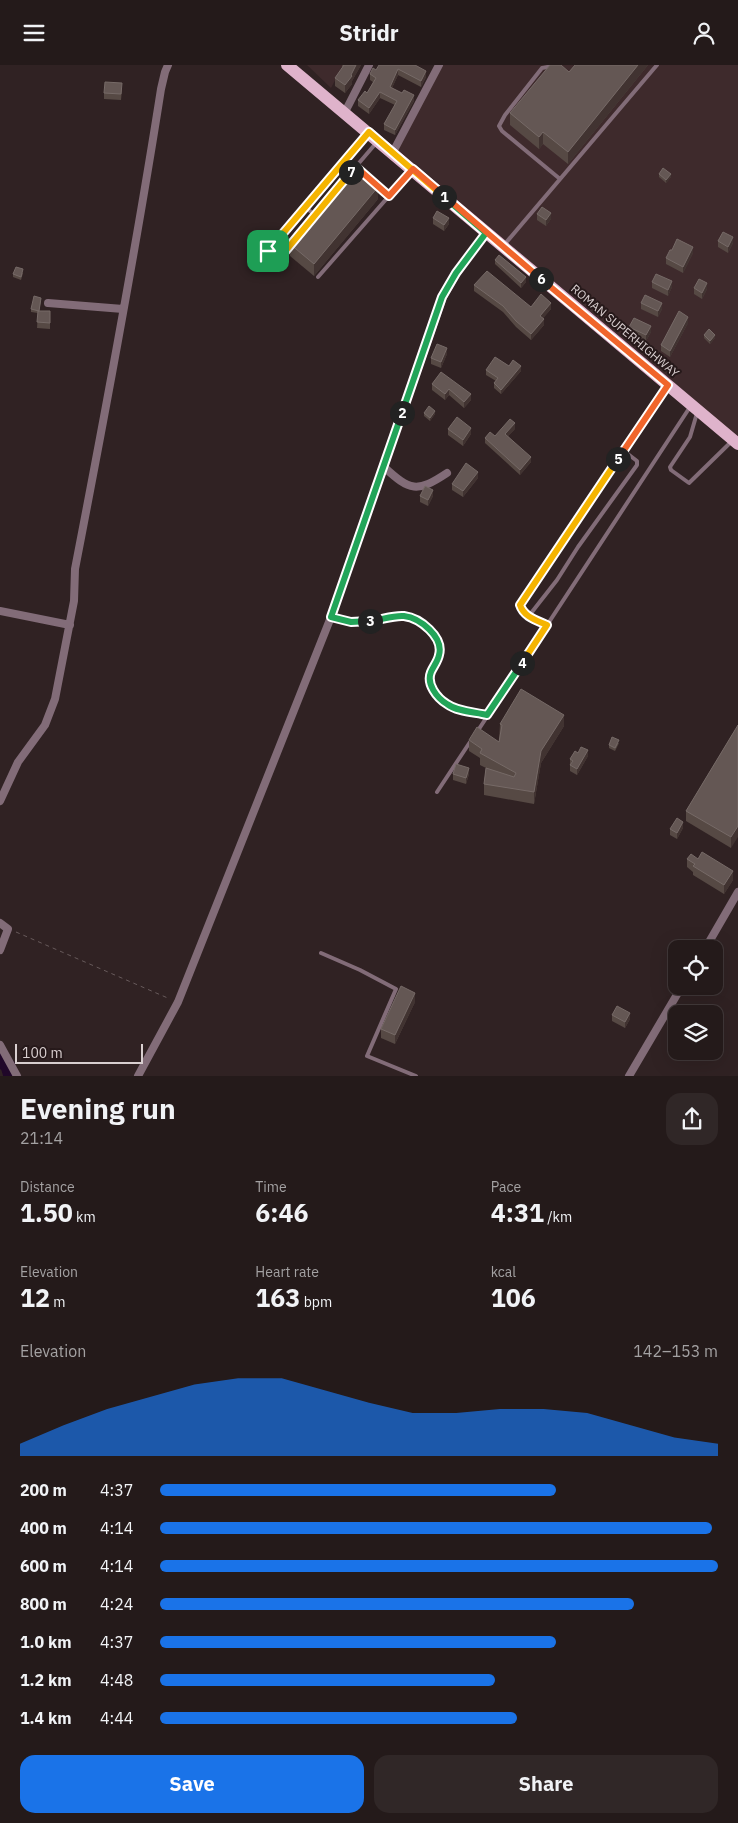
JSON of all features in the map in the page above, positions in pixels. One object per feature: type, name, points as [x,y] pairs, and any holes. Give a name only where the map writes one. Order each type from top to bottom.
[{"type":"main road","name":"ROMAN SUPERHIGHWAY","points":[[288,65],[736,442]]},
{"type":"street","points":[[0,801],[18,762],[45,725],[55,699],[74,601],[75,569],[118,348],[161,89],[168,65]]},
{"type":"street","points":[[344,112],[369,65]]},
{"type":"street","points":[[393,152],[439,65]]},
{"type":"street","points":[[138,1075],[178,1002],[331,617],[442,297],[456,273],[486,233]]},
{"type":"street","points":[[48,303],[123,309]]},
{"type":"street","points":[[384,467],[403,484],[410,487],[428,485],[448,473]]},
{"type":"street","points":[[0,611],[70,625]]},
{"type":"street","points":[[709,940],[738,892]]},
{"type":"street","points":[[0,923],[8,929],[0,950]]},
{"type":"street","points":[[629,1075],[677,995]]},
{"type":"street","points":[[0,1045],[17,1075]]},
{"type":"lane","points":[[558,65],[540,67],[499,126],[502,131],[560,179]]},
{"type":"lane","points":[[502,247],[657,65]]},
{"type":"lane","points":[[296,238],[278,260],[268,251],[343,163],[373,136]]},
{"type":"lane","points":[[309,223],[354,169],[373,136]]},
{"type":"lane","points":[[343,163],[354,169],[389,196]]},
{"type":"lane","points":[[318,277],[413,169]]},
{"type":"lane","points":[[305,207],[315,215]]},
{"type":"lane","points":[[547,625],[528,617],[522,611],[520,605],[668,385]]},
{"type":"lane","points":[[694,408],[690,437],[670,467],[671,470],[689,483],[736,442]]},
{"type":"lane","points":[[437,792],[694,408]]},
{"type":"lane","points":[[528,617],[557,580],[578,547],[637,465],[637,461],[624,451]]},
{"type":"lane","points":[[331,617],[360,623],[402,616],[418,621],[438,641],[439,655],[430,674],[429,681],[432,689],[448,705],[487,715]]},
{"type":"lane","points":[[321,953],[360,970],[396,989],[367,1056],[416,1075]]},
{"type":"path","points":[[8,929],[178,1002]]},
{"type":"shaded area","points":[[307,65],[343,65],[331,88]]},
{"type":"shaded area","points":[[439,65],[738,65],[738,443],[393,152]]},
{"type":"building","points":[[344,65],[356,65],[352,76],[345,85],[335,78]]},
{"type":"building","points":[[379,65],[415,65],[426,71],[421,81],[398,69],[390,87],[402,93],[404,90],[414,95],[395,130],[384,124],[397,101],[380,92],[369,108],[358,100],[365,91],[367,93],[376,78],[370,74],[373,68],[376,70]]},
{"type":"building","points":[[550,65],[561,65],[569,72],[575,65],[638,65],[568,152],[543,132],[539,137],[510,113]]},
{"type":"building","points":[[105,82],[122,83],[121,94],[104,93]]},
{"type":"building","points":[[355,168],[378,187],[314,264],[290,244]]},
{"type":"building","points":[[663,168],[671,174],[666,180],[659,174]]},
{"type":"building","points":[[542,207],[551,213],[546,220],[537,214]]},
{"type":"building","points":[[437,211],[449,218],[444,225],[433,218]]},
{"type":"building","points":[[723,232],[733,237],[728,247],[718,241]]},
{"type":"building","points":[[677,239],[693,247],[683,267],[666,258]]},
{"type":"building","points":[[499,255],[526,277],[521,283],[495,260]]},
{"type":"building","points":[[16,267],[23,269],[21,277],[13,274]]},
{"type":"building","points":[[487,271],[531,307],[541,294],[551,303],[540,316],[544,319],[531,334],[503,306],[474,285]]},
{"type":"building","points":[[656,274],[672,281],[668,290],[652,282]]},
{"type":"building","points":[[699,279],[707,283],[702,293],[694,288]]},
{"type":"building","points":[[645,295],[662,303],[658,311],[641,303]]},
{"type":"building","points":[[34,296],[41,298],[39,311],[31,309]]},
{"type":"building","points":[[38,311],[50,311],[50,323],[37,322]]},
{"type":"building","points":[[679,311],[688,317],[670,351],[661,345]]},
{"type":"building","points":[[634,318],[651,326],[646,335],[629,327]]},
{"type":"building","points":[[709,329],[715,335],[710,341],[704,335]]},
{"type":"building","points":[[437,344],[447,348],[441,362],[431,358]]},
{"type":"building","points":[[495,357],[509,366],[513,360],[521,366],[501,390],[494,383],[498,378],[486,370]]},
{"type":"building","points":[[441,372],[471,394],[464,402],[449,389],[445,394],[432,384]]},
{"type":"building","points":[[429,406],[435,411],[430,418],[424,413]]},
{"type":"building","points":[[457,417],[471,428],[463,440],[448,429]]},
{"type":"building","points":[[510,419],[515,423],[505,434],[531,457],[520,470],[485,438],[490,432],[495,436]]},
{"type":"building","points":[[466,463],[478,472],[463,491],[452,484]]},
{"type":"building","points":[[425,486],[433,490],[428,500],[420,496]]},
{"type":"building","points":[[521,689],[564,715],[541,751],[534,792],[484,784],[486,768],[514,777],[516,773],[480,753],[482,749],[469,740],[477,727],[499,742],[502,725],[500,724]]},
{"type":"building","points":[[738,725],[738,826],[731,837],[686,811]]},
{"type":"building","points":[[612,737],[619,740],[615,748],[609,745]]},
{"type":"building","points":[[581,747],[588,750],[577,769],[570,765],[573,761],[570,759],[575,751],[578,753]]},
{"type":"building","points":[[456,764],[469,768],[466,778],[453,774]]},
{"type":"building","points":[[677,818],[683,822],[677,833],[670,829]]},
{"type":"building","points":[[702,852],[733,871],[724,885],[693,866],[695,864],[687,859],[691,854],[698,859]]},
{"type":"building","points":[[401,986],[415,993],[395,1035],[381,1029]]},
{"type":"building","points":[[617,1006],[630,1013],[625,1022],[612,1015]]},
{"type":"waterway","points":[[0,1059],[8,1066],[11,1076]]},
{"type":"route","points":[[268,251],[278,260],[356,167],[389,196],[413,169],[449,201],[486,233],[668,385],[520,605],[522,611],[528,617],[547,625],[487,715],[448,705],[432,689],[429,681],[430,674],[438,659],[440,650],[434,635],[418,621],[402,616],[360,623],[331,617],[442,297],[456,273],[486,233],[413,169],[369,132],[268,251]]}]
